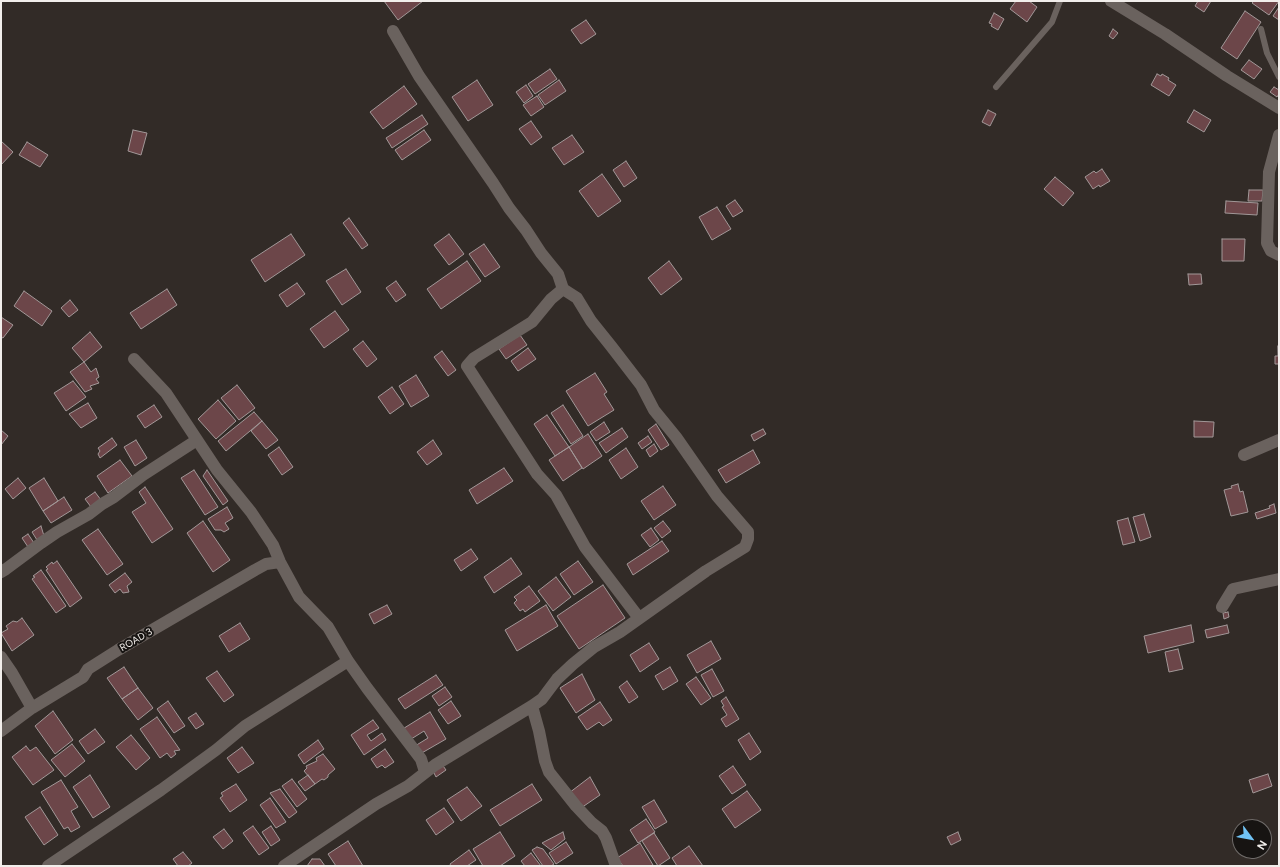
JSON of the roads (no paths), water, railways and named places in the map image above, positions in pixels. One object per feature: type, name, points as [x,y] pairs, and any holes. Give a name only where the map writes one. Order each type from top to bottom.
[{"type":"street","points":[[1111,1],[1166,34],[1227,76],[1279,108]]},
{"type":"street","points":[[286,866],[376,804],[408,786],[435,765],[542,699],[557,679],[572,664],[594,647],[620,632],[706,571],[744,547],[748,539],[748,532],[717,496],[676,437],[654,410],[641,385],[591,321],[577,298],[563,289],[558,274],[509,208],[419,76],[393,31]]},
{"type":"street","points":[[1279,135],[1269,172],[1267,244],[1271,251],[1279,255]]},
{"type":"street","points":[[563,289],[550,299],[532,322],[474,358],[467,366],[537,474],[556,495],[585,547],[640,618]]},
{"type":"street","points":[[134,359],[166,393],[217,470],[251,512],[273,545],[280,562],[299,597],[328,627],[367,688],[421,759],[425,772]]},
{"type":"street","points":[[1,572],[57,532],[89,514],[143,475],[197,440]]},
{"type":"street","points":[[1244,455],[1279,440]]},
{"type":"street","name":"ROAD 3","points":[[1,731],[32,708],[83,677],[88,669],[118,650],[266,564],[280,562]]},
{"type":"street","points":[[1222,607],[1233,589],[1279,579]]},
{"type":"street","points":[[1,657],[32,708]]},
{"type":"street","points":[[48,866],[161,790],[216,750],[245,726],[348,660]]},
{"type":"street","points":[[532,706],[549,772],[576,806],[602,831],[616,866]]},
{"type":"street","points":[[421,759],[435,765]]},
{"type":"lane","points":[[996,87],[1052,22],[1060,1]]},
{"type":"lane","points":[[1262,29],[1267,53],[1279,77]]}]
